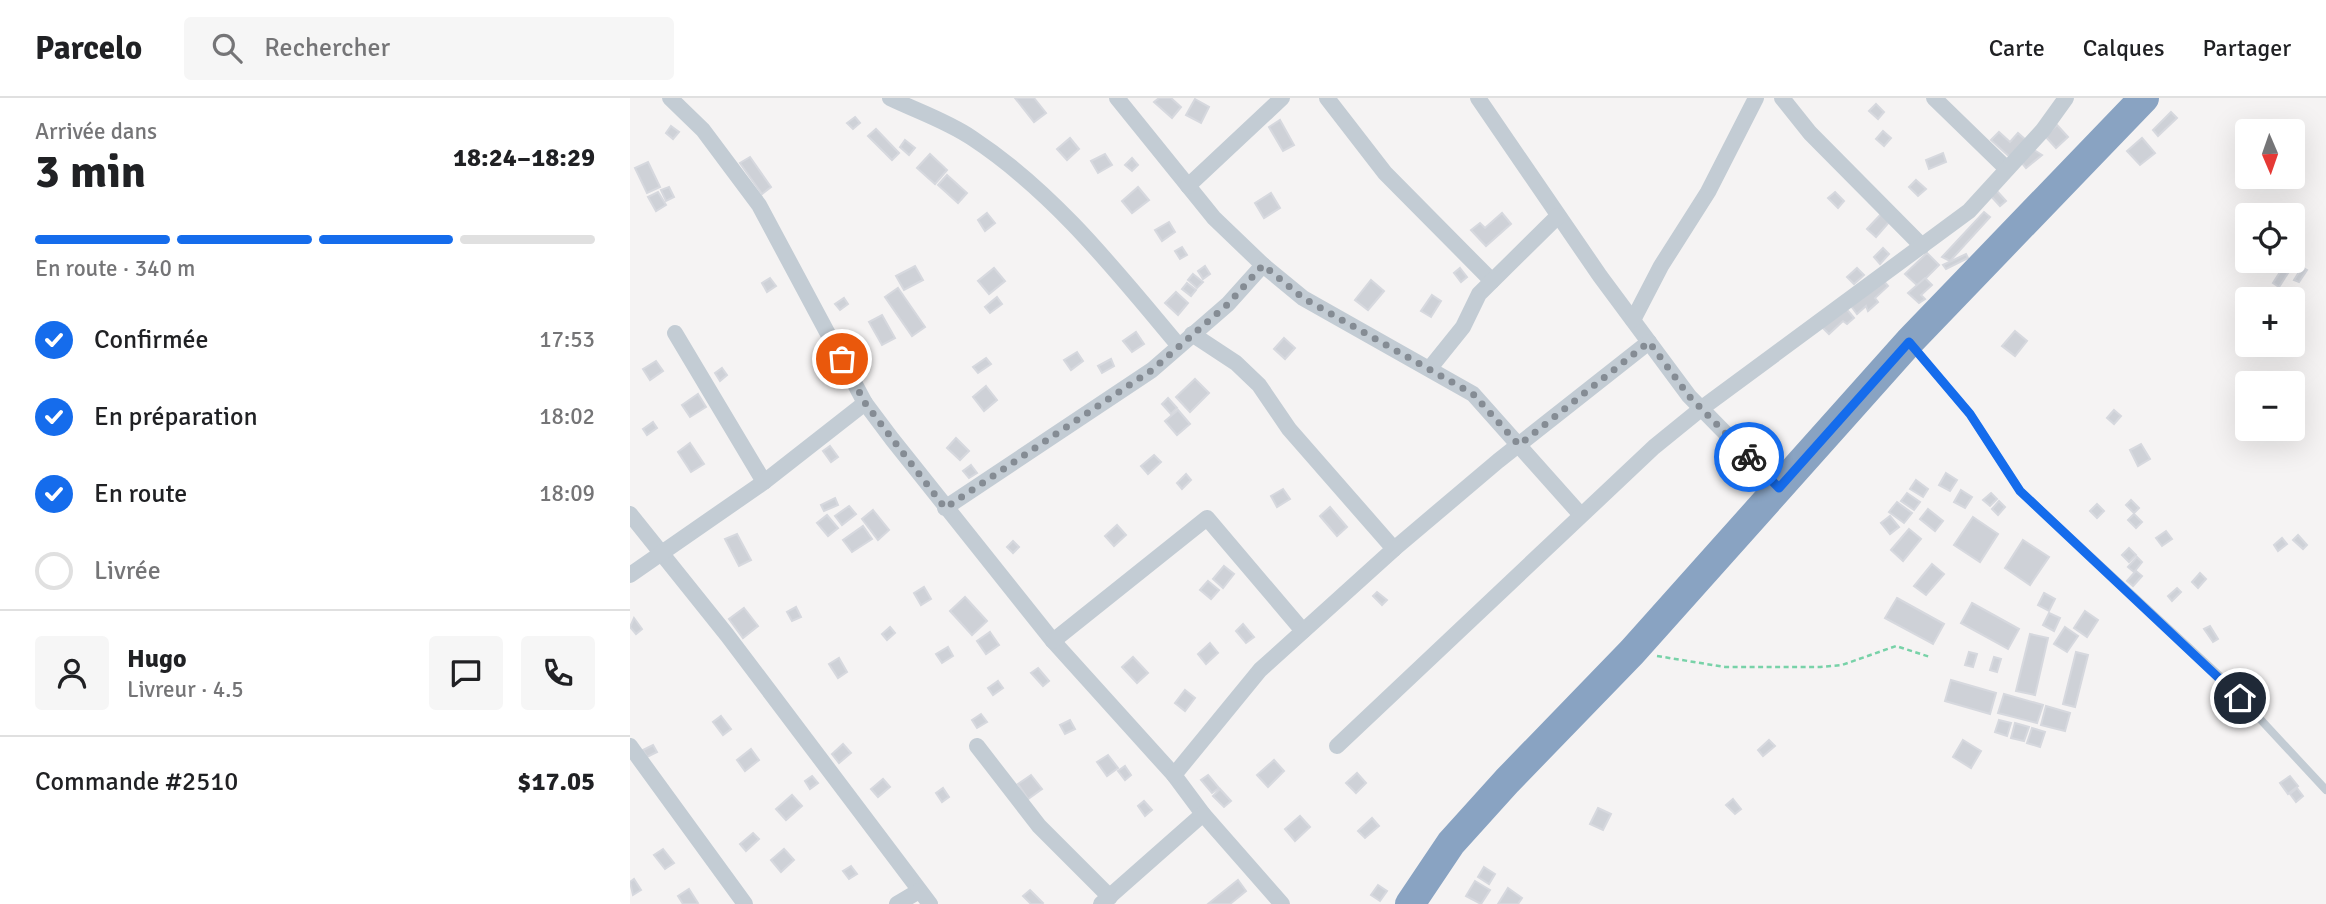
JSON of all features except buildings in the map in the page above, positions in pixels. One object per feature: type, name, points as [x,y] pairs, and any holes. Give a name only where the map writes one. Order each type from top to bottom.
[{"type":"highway","points":[[1410,904],[1451,843],[1632,652],[1909,342],[2144,98]]},
{"type":"street","points":[[670,98],[703,130],[759,205],[865,403],[945,508],[1053,641],[1174,775],[1203,814],[1282,904]]},
{"type":"street","points":[[890,98],[969,136],[1014,167],[1096,247],[1179,346]]},
{"type":"street","points":[[1117,98],[1188,186],[1263,265],[1303,298],[1473,394],[1580,514]]},
{"type":"street","points":[[1188,186],[1282,98]]},
{"type":"street","points":[[1327,98],[1385,173],[1492,281]]},
{"type":"street","points":[[1478,98],[1558,216],[1649,342],[1702,408],[1779,488]]},
{"type":"street","points":[[1633,320],[1661,266],[1708,192],[1756,98]]},
{"type":"street","points":[[1782,98],[1810,133],[1922,246]]},
{"type":"street","points":[[1934,98],[2007,169]]},
{"type":"street","points":[[1337,746],[1580,514],[1702,408],[1969,211],[2043,130],[2066,98]]},
{"type":"street","points":[[1430,368],[1463,327],[1479,294],[1558,216]]},
{"type":"street","points":[[945,508],[1152,370],[1228,304],[1263,265]]},
{"type":"street","points":[[675,333],[764,482]]},
{"type":"street","points":[[1192,334],[1236,363],[1259,385],[1289,429],[1394,549]]},
{"type":"street","points":[[1174,775],[1260,670],[1394,549],[1649,342]]},
{"type":"street","points":[[630,575],[764,482],[865,403]]},
{"type":"street","points":[[630,514],[727,635],[930,904]]},
{"type":"street","points":[[1053,641],[1207,518],[1304,631]]},
{"type":"street","points":[[630,746],[745,904]]},
{"type":"street","points":[[977,746],[1039,826],[1106,900],[1203,814]]},
{"type":"street","points":[[897,904],[919,891]]},
{"type":"lane","points":[[1909,342],[1970,414],[2020,491],[2223,679],[2326,790]]},
{"type":"path","points":[[1632,652],[1725,667],[1842,665],[1896,646],[1930,657]]},
{"type":"way so far","points":[[842,359],[865,403],[945,508],[1083,413],[1152,370],[1228,304],[1263,265],[1303,298],[1473,394],[1519,445],[1649,342],[1689,396],[1749,457]]},
{"type":"route","points":[[1749,457],[1779,488],[1909,342],[1970,414],[2020,491],[2223,679],[2240,698]]}]
